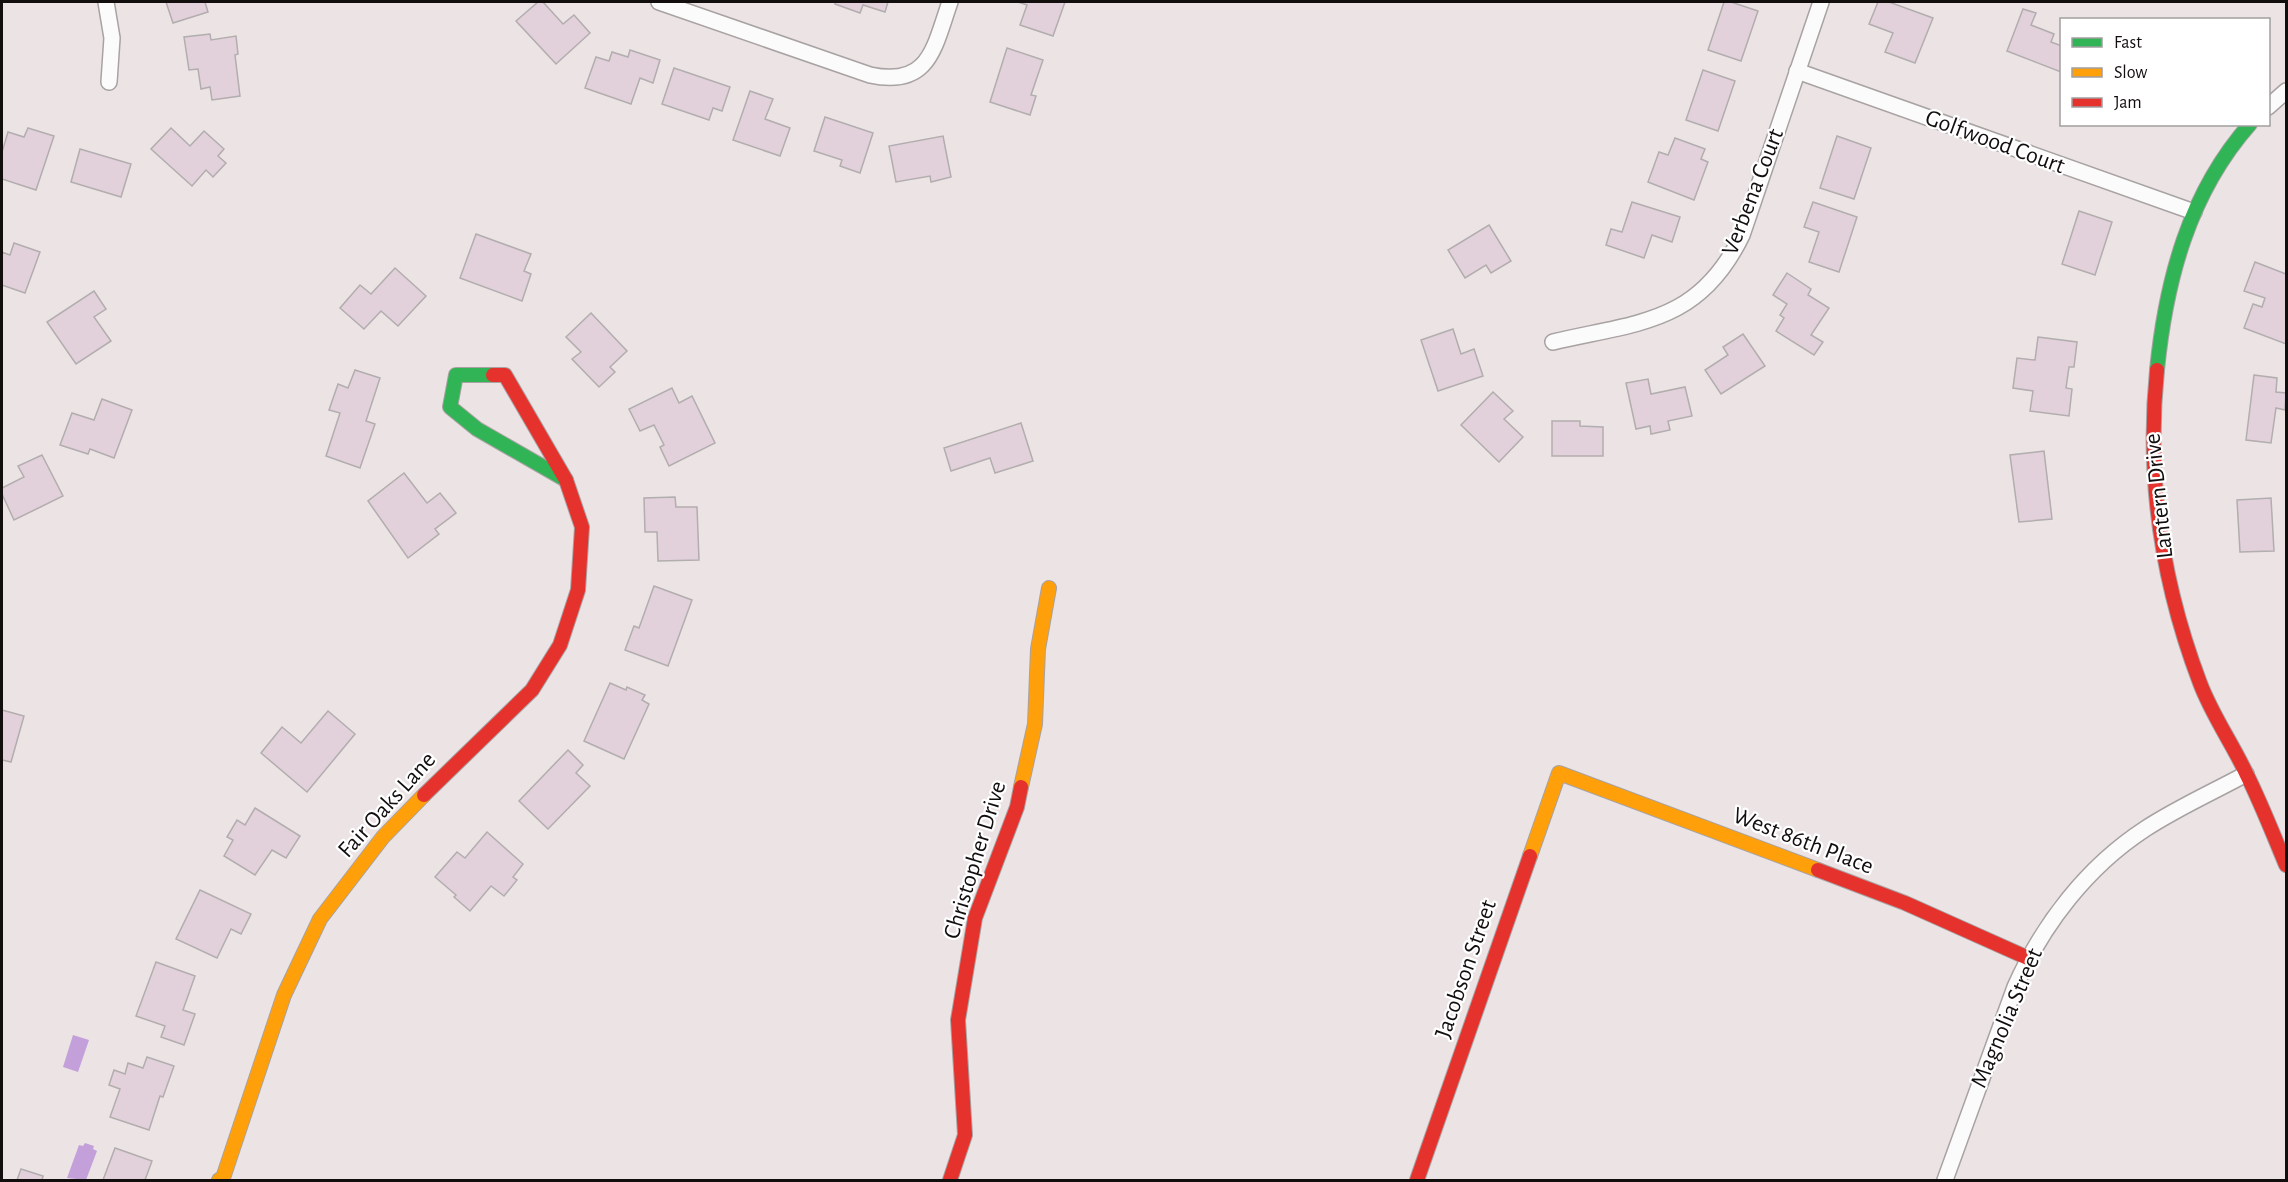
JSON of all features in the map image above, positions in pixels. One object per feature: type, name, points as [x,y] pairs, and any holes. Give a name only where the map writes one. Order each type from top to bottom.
[{"type":"street","points":[[106,2],[112,38],[109,81]]},
{"type":"street","points":[[659,2],[870,75],[889,79],[907,76],[922,68],[931,54],[950,2]]},
{"type":"street","name":"Verbena Court","points":[[1553,342],[1653,320],[1668,314],[1698,296],[1724,268],[1742,235],[1821,2]]},
{"type":"street","name":"Golfwood Court","points":[[1797,71],[2193,212]]},
{"type":"street","points":[[2270,105],[2286,91]]},
{"type":"street","name":"Lantern Drive","points":[[2248,126],[2210,175],[2193,212],[2175,267],[2158,349],[2152,408],[2153,470],[2168,585],[2180,625],[2202,687],[2246,774],[2286,865]]},
{"type":"street","name":"Fair Oaks Lane","points":[[222,1180],[285,995],[320,919],[383,837],[532,690],[560,645],[578,590],[582,527],[566,480],[505,375],[456,375],[450,407],[477,429],[566,480]]},
{"type":"street","name":"Christopher Drive","points":[[950,1180],[965,1135],[958,1020],[975,918],[1017,807],[1035,724],[1038,649],[1049,588]]},
{"type":"street","name":"West 86th Place","points":[[1558,773],[1914,907],[2028,958]]},
{"type":"street","name":"Jacobson Street","points":[[1417,1180],[1558,773]]},
{"type":"street","name":"Magnolia Street","points":[[1945,1180],[2000,1024],[2028,958],[2050,924],[2077,889],[2120,848],[2146,829],[2246,774]]},
{"type":"shaded area","points":[[73,1035],[89,1040],[78,1072],[63,1067]]},
{"type":"shaded area","points":[[85,1143],[94,1146],[93,1149],[97,1151],[86,1180],[67,1178],[79,1145],[83,1146]]},
{"type":"building","points":[[166,2],[205,2],[208,12],[173,23]]},
{"type":"building","points":[[538,2],[543,2],[563,24],[574,15],[590,33],[556,64],[516,21]]},
{"type":"building","points":[[836,2],[888,2],[885,12],[863,5],[860,13],[835,4]]},
{"type":"building","points":[[1018,2],[1065,2],[1053,36],[1020,25],[1027,5]]},
{"type":"building","points":[[1724,2],[1758,11],[1741,61],[1708,50]]},
{"type":"building","points":[[1878,2],[1889,2],[1933,18],[1915,63],[1885,52],[1893,33],[1869,24]]},
{"type":"building","points":[[2023,9],[2036,13],[2031,25],[2054,34],[2051,42],[2060,45],[2060,72],[2007,51]]},
{"type":"building","points":[[210,34],[211,40],[236,36],[238,54],[235,55],[240,96],[212,100],[210,87],[201,89],[198,69],[189,70],[184,37]]},
{"type":"building","points":[[1007,48],[1043,60],[1031,95],[1036,96],[1030,115],[990,102]]},
{"type":"building","points":[[630,50],[660,60],[653,83],[640,78],[631,104],[585,88],[596,57],[609,61],[612,52],[628,57]]},
{"type":"building","points":[[674,68],[730,87],[722,111],[713,108],[709,120],[662,104]]},
{"type":"building","points":[[1703,70],[1735,81],[1718,131],[1686,120]]},
{"type":"building","points":[[750,91],[773,99],[765,119],[790,128],[780,156],[733,140]]},
{"type":"building","points":[[825,117],[873,133],[860,173],[840,166],[842,160],[814,151]]},
{"type":"building","points":[[28,128],[54,136],[36,190],[2,179],[2,152],[8,132],[24,137]]},
{"type":"building","points":[[171,128],[190,146],[204,131],[224,149],[218,156],[226,163],[213,177],[206,170],[192,186],[151,149]]},
{"type":"building","points":[[943,136],[951,177],[931,182],[930,176],[896,182],[889,146]]},
{"type":"building","points":[[1837,136],[1871,148],[1854,199],[1820,188]]},
{"type":"building","points":[[1675,138],[1705,149],[1701,159],[1708,162],[1694,200],[1648,182],[1659,152],[1668,155]]},
{"type":"building","points":[[80,149],[131,164],[121,197],[71,182]]},
{"type":"building","points":[[1632,202],[1680,217],[1672,242],[1652,235],[1644,258],[1606,245],[1611,229],[1622,232]]},
{"type":"building","points":[[1813,202],[1857,217],[1839,272],[1809,262],[1819,232],[1804,227]]},
{"type":"building","points":[[2079,211],[2112,222],[2095,275],[2062,264]]},
{"type":"building","points":[[1489,225],[1511,261],[1491,273],[1486,265],[1465,278],[1448,250]]},
{"type":"building","points":[[476,234],[531,254],[524,271],[531,274],[522,301],[460,278]]},
{"type":"building","points":[[14,243],[40,252],[25,293],[2,285],[2,252],[10,255]]},
{"type":"building","points":[[2255,262],[2286,274],[2286,344],[2244,328],[2253,304],[2262,307],[2265,298],[2244,291]]},
{"type":"building","points":[[395,268],[426,296],[398,326],[381,311],[364,329],[340,308],[360,285],[371,294]]},
{"type":"building","points":[[1787,273],[1811,289],[1808,295],[1829,308],[1811,335],[1823,342],[1814,355],[1776,331],[1784,318],[1780,315],[1787,304],[1773,295]]},
{"type":"building","points":[[94,291],[106,309],[94,317],[111,341],[76,364],[47,322]]},
{"type":"building","points":[[591,313],[627,351],[610,367],[615,372],[599,387],[572,359],[581,352],[566,337]]},
{"type":"building","points":[[1453,329],[1461,354],[1474,349],[1483,376],[1438,391],[1421,340]]},
{"type":"building","points":[[1743,334],[1765,366],[1721,394],[1705,370],[1728,355],[1723,347]]},
{"type":"building","points":[[2038,337],[2077,342],[2074,367],[2069,367],[2066,388],[2072,389],[2069,416],[2030,411],[2033,391],[2013,388],[2017,358],[2035,360]]},
{"type":"building","points":[[355,370],[380,378],[366,421],[375,424],[360,468],[326,456],[340,413],[329,410],[338,384],[348,388]]},
{"type":"building","points":[[2254,375],[2277,378],[2276,392],[2286,393],[2285,410],[2276,408],[2271,443],[2246,440]]},
{"type":"building","points":[[1648,379],[1651,394],[1685,387],[1692,416],[1668,421],[1670,430],[1651,434],[1650,426],[1636,429],[1626,383]]},
{"type":"building","points":[[672,388],[679,403],[692,396],[715,443],[669,466],[660,447],[664,445],[654,425],[640,431],[629,409]]},
{"type":"building","points":[[1493,392],[1513,411],[1504,419],[1523,437],[1499,462],[1461,425]]},
{"type":"building","points":[[102,399],[132,410],[114,458],[90,449],[88,454],[60,445],[72,413],[94,420]]},
{"type":"building","points":[[1552,421],[1580,421],[1580,426],[1603,427],[1603,456],[1552,456]]},
{"type":"building","points":[[1021,423],[1033,461],[995,473],[990,458],[951,471],[944,448]]},
{"type":"building","points":[[2044,451],[2052,519],[2019,522],[2010,455]]},
{"type":"building","points":[[42,455],[63,496],[14,520],[2,494],[2,488],[24,477],[18,466]]},
{"type":"building","points":[[404,473],[427,503],[440,493],[456,513],[435,529],[439,534],[408,558],[368,501]]},
{"type":"building","points":[[675,497],[676,507],[697,507],[699,560],[658,561],[657,532],[645,532],[644,498]]},
{"type":"building","points":[[2271,498],[2274,551],[2240,552],[2237,500]]},
{"type":"building","points":[[654,586],[692,600],[668,666],[625,650],[634,626],[639,628]]},
{"type":"building","points":[[610,683],[645,695],[642,700],[649,704],[624,759],[584,741]]},
{"type":"building","points":[[2,710],[24,716],[11,762],[2,760]]},
{"type":"building","points":[[328,711],[355,734],[307,792],[261,753],[282,727],[301,743]]},
{"type":"building","points":[[568,750],[583,765],[576,773],[590,786],[548,829],[519,801]]},
{"type":"building","points":[[255,808],[300,836],[286,858],[272,850],[255,875],[224,856],[233,840],[227,837],[237,820],[245,825]]},
{"type":"building","points":[[487,832],[523,864],[513,877],[517,880],[504,896],[491,886],[470,911],[435,877],[457,852],[465,858]]},
{"type":"building","points":[[200,890],[251,914],[241,934],[231,929],[217,958],[176,939]]},
{"type":"building","points":[[156,962],[195,976],[183,1010],[195,1014],[184,1045],[161,1037],[165,1026],[136,1016]]},
{"type":"building","points":[[147,1057],[174,1066],[163,1097],[160,1096],[149,1130],[110,1117],[120,1089],[109,1085],[114,1070],[125,1074],[128,1063],[143,1068]]},
{"type":"building","points":[[115,1148],[152,1161],[145,1180],[103,1180]]},
{"type":"building","points":[[21,1169],[43,1176],[42,1180],[17,1180]]},
{"type":"traffic: fast","points":[[2157,370],[2167,303],[2184,239],[2211,179],[2248,126]]},
{"type":"traffic: fast","points":[[493,375],[456,375],[450,407],[477,429],[566,480]]},
{"type":"traffic: slow","points":[[1021,787],[1035,724],[1038,649],[1049,588]]},
{"type":"traffic: slow","points":[[1530,856],[1559,773],[1818,870]]},
{"type":"traffic: slow","points":[[219,1180],[223,1178],[284,995],[320,919],[383,837],[424,795]]},
{"type":"traffic: jam","points":[[2157,370],[2154,410],[2156,490],[2160,530],[2176,607],[2205,695],[2251,784],[2286,865]]},
{"type":"traffic: jam","points":[[424,795],[532,690],[560,645],[578,590],[582,527],[566,480],[505,375],[493,375]]},
{"type":"traffic: jam","points":[[950,1180],[965,1135],[958,1020],[975,918],[1017,807],[1021,787]]},
{"type":"traffic: jam","points":[[1417,1180],[1530,856]]},
{"type":"traffic: jam","points":[[1818,870],[1905,903],[2028,958]]}]
